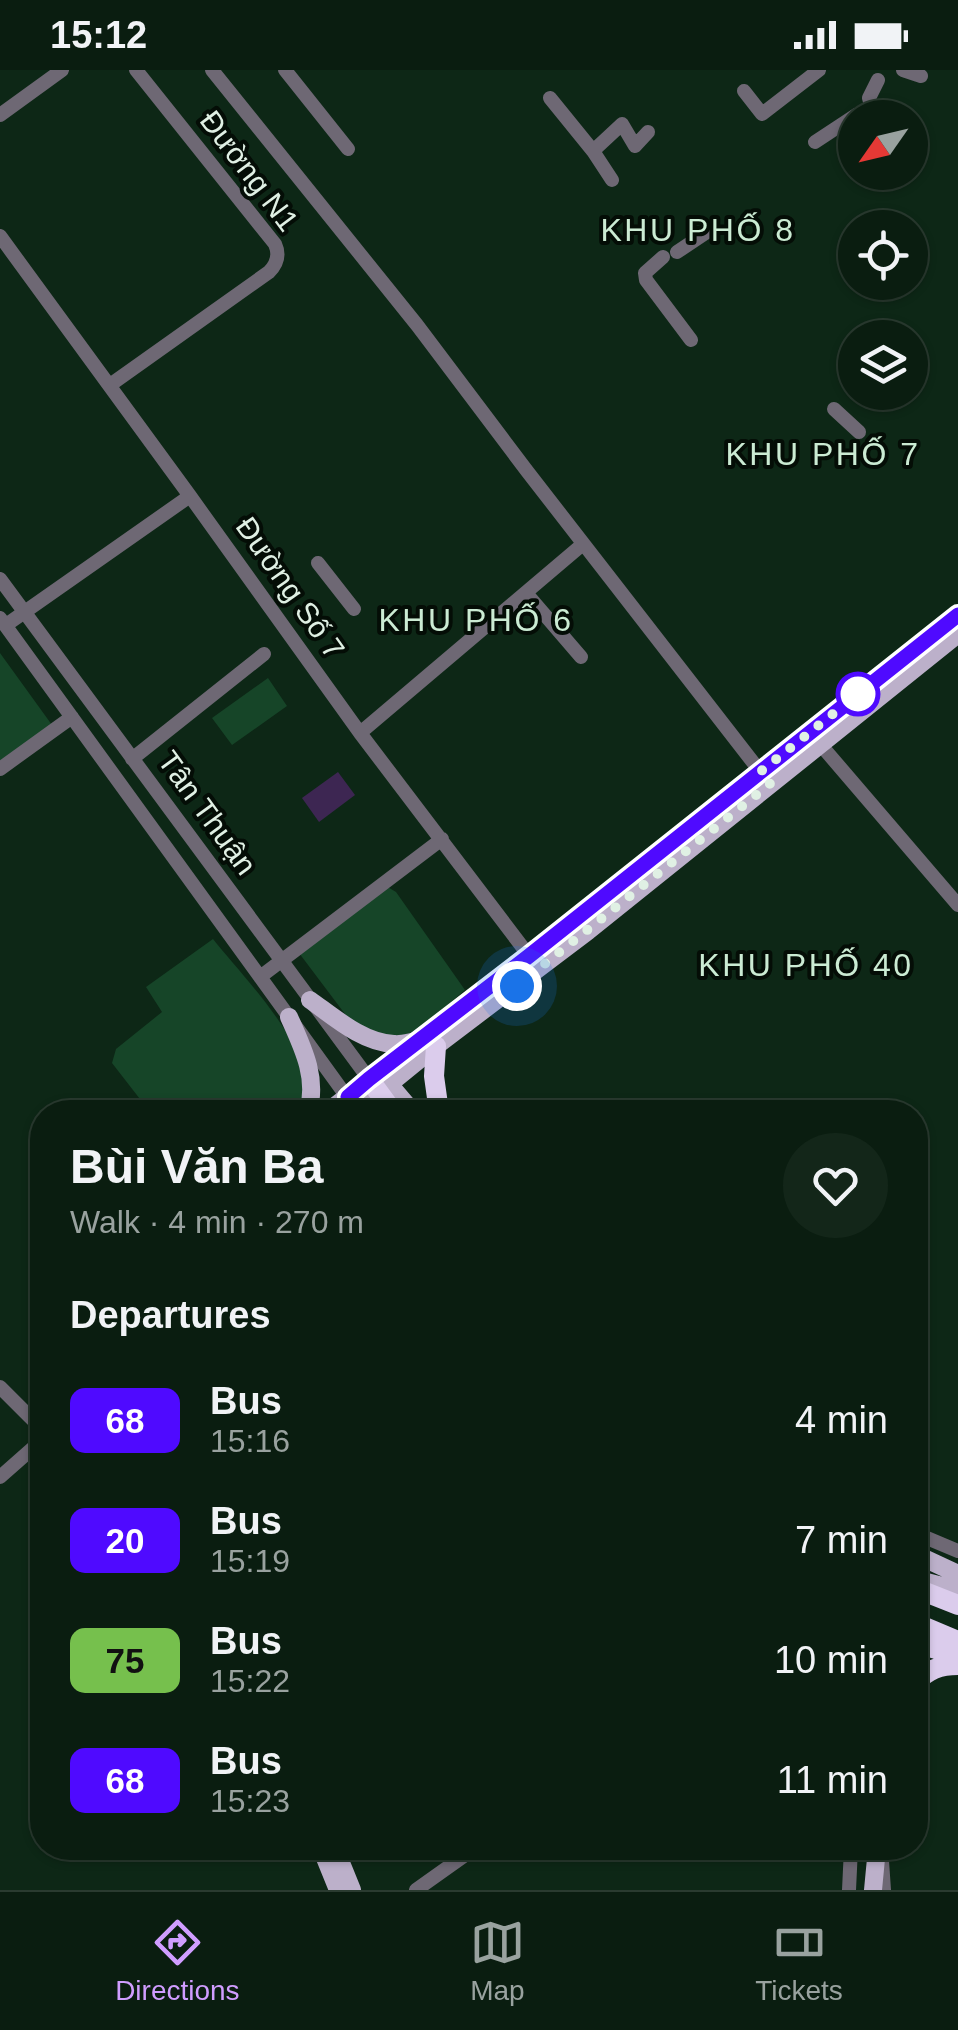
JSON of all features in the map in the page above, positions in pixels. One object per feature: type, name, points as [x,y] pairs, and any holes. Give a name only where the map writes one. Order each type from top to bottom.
[{"type":"highway","points":[[427,1044],[437,1100]]},
{"type":"highway","points":[[379,1086],[387,1100]]},
{"type":"highway","points":[[928,1593],[958,1605]]},
{"type":"highway","points":[[928,1628],[958,1641]]},
{"type":"highway","points":[[928,1647],[958,1655]]},
{"type":"highway","points":[[928,1672],[958,1665]]},
{"type":"main road","points":[[363,1100],[427,1044],[765,778],[958,614]]},
{"type":"main road","points":[[765,778],[820,744],[958,634]]},
{"type":"main road","points":[[310,1000],[372,1040],[427,1044]]},
{"type":"main road","points":[[289,1017],[306,1057],[312,1087],[310,1100]]},
{"type":"main road","points":[[379,1086],[397,1100]]},
{"type":"main road","points":[[928,1560],[958,1574]]},
{"type":"main road","points":[[928,1582],[958,1590]]},
{"type":"main road","points":[[327,1860],[338,1890]]},
{"type":"main road","points":[[340,1860],[352,1890]]},
{"type":"main road","points":[[863,1890],[864,1860]]},
{"type":"main road","points":[[873,1890],[877,1860]]},
{"type":"street","points":[[0,115],[62,70]]},
{"type":"street","name":"Đường N1","points":[[110,385],[270,272],[277,260],[275,244],[136,70]]},
{"type":"street","points":[[212,70],[418,325],[765,778]]},
{"type":"street","points":[[285,70],[348,149]]},
{"type":"street","points":[[744,92],[762,114],[818,70]]},
{"type":"street","points":[[902,70],[921,76]]},
{"type":"street","points":[[869,100],[878,80]]},
{"type":"street","points":[[550,98],[612,180]]},
{"type":"street","points":[[594,152],[622,124],[634,146],[648,132]]},
{"type":"street","points":[[815,142],[838,127]]},
{"type":"street","points":[[692,340],[645,278],[648,270],[710,230]]},
{"type":"street","name":"Đường Số 7","points":[[0,236],[360,733],[534,962]]},
{"type":"street","points":[[834,410],[859,432]]},
{"type":"street","points":[[3,621],[190,496]]},
{"type":"street","points":[[360,733],[583,544]]},
{"type":"street","points":[[318,563],[354,610]]},
{"type":"street","name":"Tân Thuận","points":[[0,579],[310,1000],[379,1086]]},
{"type":"street","points":[[526,593],[581,657]]},
{"type":"street","name":"Tân Thuận","points":[[3,621],[348,1100]]},
{"type":"street","points":[[132,758],[264,654]]},
{"type":"street","points":[[59,699],[78,686]]},
{"type":"street","points":[[0,770],[72,716]]},
{"type":"street","points":[[820,744],[958,905]]},
{"type":"street","points":[[260,977],[442,839]]},
{"type":"street","points":[[0,1388],[30,1417]]},
{"type":"street","points":[[0,1477],[30,1451]]},
{"type":"street","points":[[928,1538],[958,1551]]},
{"type":"street","points":[[416,1890],[458,1860]]},
{"type":"street","points":[[849,1890],[851,1860]]},
{"type":"street","points":[[880,1860],[884,1890]]},
{"type":"green space","points":[[0,653],[52,725],[0,762]]},
{"type":"green space","points":[[268,678],[287,706],[232,745],[212,718]]},
{"type":"green space","points":[[386,886],[396,892],[465,990],[409,1038],[373,1037],[348,1018],[299,953]]},
{"type":"green space","points":[[213,939],[291,1040],[304,1074],[304,1100],[141,1100],[112,1063],[116,1049],[162,1012],[146,987]]},
{"type":"shaded area","points":[[338,772],[355,795],[319,822],[302,798]]},
{"type":"bus line","name":"68","points":[[350,1100],[348,1097],[369,1079],[958,615]]},
{"type":"district","name":"KHU PHỐ 8","points":[[698,230]]},
{"type":"district","name":"KHU PHỐ 7","points":[[823,454]]},
{"type":"district","name":"KHU PHỐ 6","points":[[476,620]]},
{"type":"district","name":"KHU PHỐ 40","points":[[806,965]]},
{"type":"route","points":[[517,986],[770,784],[760,772],[858,694]]}]
